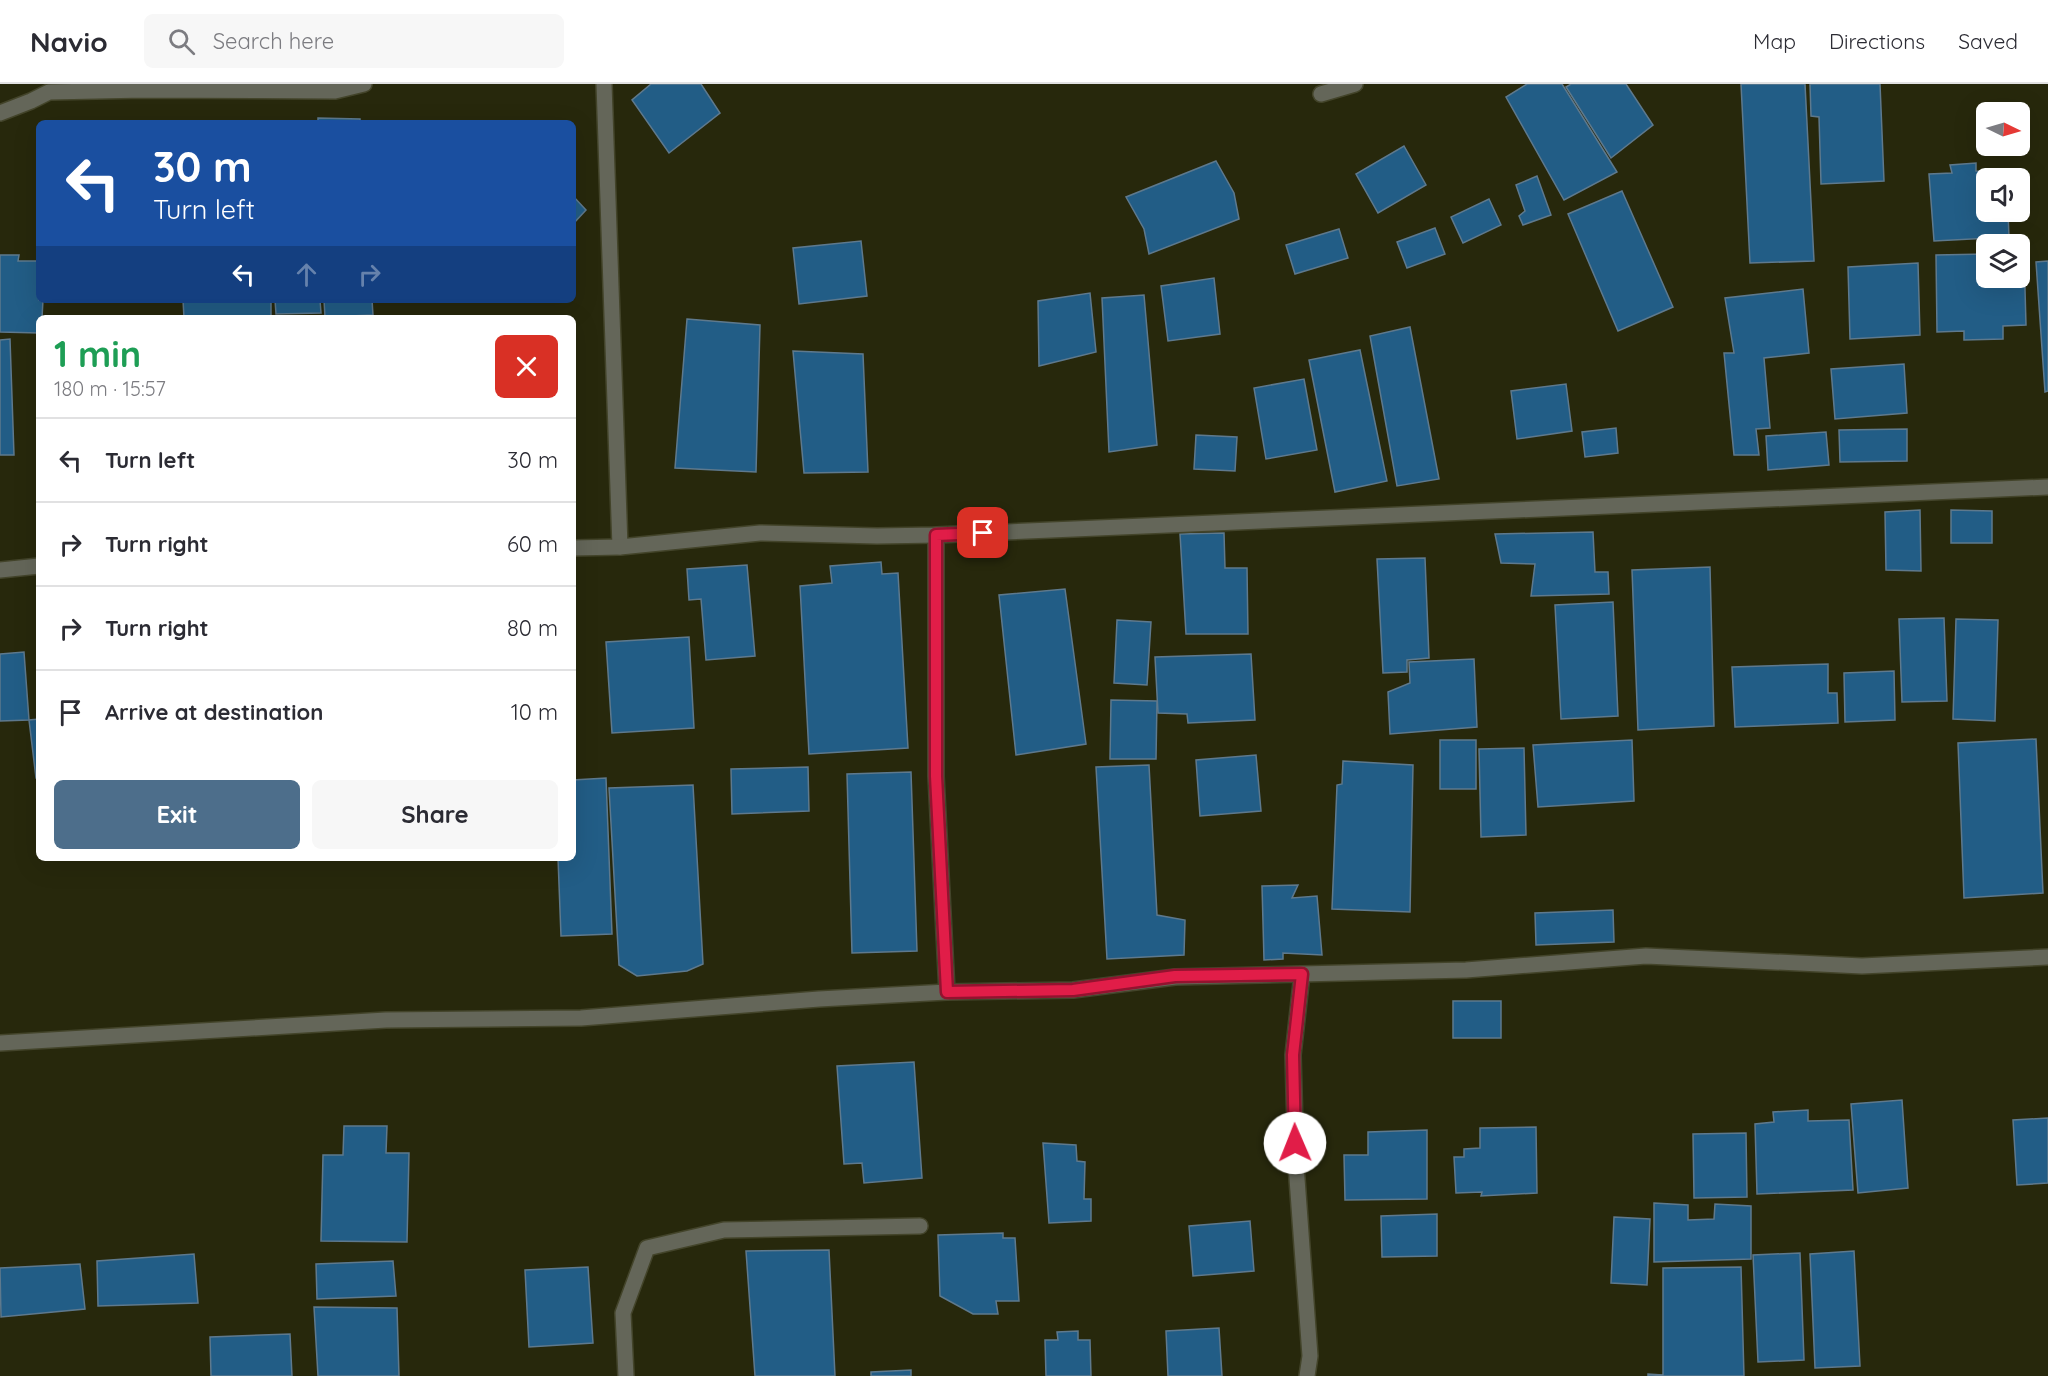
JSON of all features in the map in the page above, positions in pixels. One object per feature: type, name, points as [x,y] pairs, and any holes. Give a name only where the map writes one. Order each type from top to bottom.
[{"type":"street","points":[[0,113],[31,101],[48,88],[334,91],[364,84]]},
{"type":"street","points":[[604,84],[620,547]]},
{"type":"street","points":[[1321,94],[1355,84]]},
{"type":"street","points":[[576,548],[620,547],[760,533],[936,535],[2048,487]]},
{"type":"street","points":[[936,535],[936,776],[947,992]]},
{"type":"street","points":[[0,570],[36,566]]},
{"type":"street","points":[[0,1043],[386,1020],[581,1018],[819,999],[947,992],[1073,990],[1175,976],[1466,970],[1646,956],[1862,966],[2048,957]]},
{"type":"street","points":[[1302,974],[1293,1055],[1296,1164],[1310,1356],[1307,1376]]},
{"type":"street","points":[[626,1376],[623,1313],[646,1248],[724,1230],[920,1226]]},
{"type":"building","points":[[651,84],[701,84],[720,113],[669,153],[632,100]]},
{"type":"building","points":[[1527,84],[1562,84],[1617,172],[1564,200],[1506,97]]},
{"type":"building","points":[[1571,84],[1626,84],[1653,125],[1611,158],[1566,87]]},
{"type":"building","points":[[1741,84],[1805,84],[1814,261],[1750,263]]},
{"type":"building","points":[[1810,84],[1880,84],[1884,181],[1821,184],[1819,117],[1811,116]]},
{"type":"building","points":[[318,118],[360,119],[360,120],[318,120]]},
{"type":"building","points":[[1404,146],[1426,185],[1378,213],[1356,174]]},
{"type":"building","points":[[1216,161],[1234,193],[1239,219],[1149,254],[1144,229],[1126,197]]},
{"type":"building","points":[[1976,163],[1976,222],[2008,222],[2009,234],[1976,234],[1976,239],[1934,241],[1929,174],[1952,173],[1950,165]]},
{"type":"building","points":[[1537,176],[1551,215],[1523,225],[1519,216],[1525,211],[1516,185]]},
{"type":"building","points":[[1622,191],[1673,307],[1618,331],[1568,214]]},
{"type":"building","points":[[576,199],[586,210],[576,221]]},
{"type":"building","points":[[1489,199],[1501,225],[1463,243],[1451,217]]},
{"type":"building","points":[[1435,228],[1445,254],[1407,268],[1397,242]]},
{"type":"building","points":[[1339,229],[1348,258],[1295,274],[1286,245]]},
{"type":"building","points":[[861,241],[867,296],[799,304],[793,248]]},
{"type":"building","points":[[1976,254],[1976,288],[2025,288],[2026,325],[2003,326],[2003,339],[1964,340],[1964,331],[1937,332],[1936,255]]},
{"type":"building","points":[[0,255],[19,255],[18,261],[36,261],[36,303],[43,303],[42,315],[36,315],[36,333],[0,332]]},
{"type":"building","points":[[2048,261],[2048,391],[2045,392],[2036,262]]},
{"type":"building","points":[[1918,263],[1920,335],[1850,339],[1848,267]]},
{"type":"building","points":[[1214,278],[1220,334],[1168,341],[1161,286]]},
{"type":"building","points":[[1803,289],[1809,353],[1764,358],[1770,428],[1756,429],[1759,455],[1734,455],[1724,353],[1734,353],[1725,298]]},
{"type":"building","points":[[1090,293],[1096,352],[1039,366],[1038,301]]},
{"type":"building","points":[[1144,295],[1157,445],[1109,452],[1102,298]]},
{"type":"building","points":[[183,303],[271,303],[271,315],[184,315]]},
{"type":"building","points":[[275,303],[320,303],[321,313],[276,314]]},
{"type":"building","points":[[324,303],[372,303],[373,315],[325,315]]},
{"type":"building","points":[[687,319],[760,325],[756,472],[675,468]]},
{"type":"building","points":[[1410,327],[1439,479],[1397,486],[1370,336]]},
{"type":"building","points":[[10,339],[14,455],[0,455],[0,340]]},
{"type":"building","points":[[1360,350],[1387,481],[1335,492],[1309,360]]},
{"type":"building","points":[[793,351],[863,354],[868,472],[804,473]]},
{"type":"building","points":[[1904,364],[1907,413],[1835,419],[1831,369]]},
{"type":"building","points":[[1304,379],[1317,450],[1266,459],[1254,388]]},
{"type":"building","points":[[1566,384],[1572,431],[1517,439],[1511,391]]},
{"type":"building","points":[[1616,428],[1618,453],[1585,457],[1582,432]]},
{"type":"building","points":[[1907,429],[1907,461],[1840,462],[1839,430]]},
{"type":"building","points":[[1826,432],[1829,465],[1768,470],[1766,436]]},
{"type":"building","points":[[1196,435],[1237,437],[1235,471],[1194,469]]},
{"type":"building","points":[[1920,510],[1921,571],[1886,570],[1885,512]]},
{"type":"building","points":[[1951,510],[1992,511],[1992,543],[1951,543]]},
{"type":"building","points":[[1593,532],[1595,572],[1608,572],[1609,594],[1531,596],[1535,564],[1501,563],[1495,534]]},
{"type":"building","points":[[1224,533],[1225,568],[1247,568],[1248,634],[1186,634],[1180,534]]},
{"type":"building","points":[[1425,558],[1429,658],[1407,660],[1407,672],[1383,673],[1377,559]]},
{"type":"building","points":[[881,562],[882,574],[898,573],[908,748],[809,754],[800,586],[832,583],[830,566]]},
{"type":"building","points":[[747,565],[755,656],[706,660],[701,599],[689,600],[687,569]]},
{"type":"building","points":[[1710,567],[1714,726],[1638,730],[1632,570]]},
{"type":"building","points":[[1065,589],[1086,744],[1016,755],[999,595]]},
{"type":"building","points":[[1613,602],[1618,716],[1561,719],[1555,605]]},
{"type":"building","points":[[1944,618],[1947,701],[1902,702],[1899,619]]},
{"type":"building","points":[[1956,619],[1998,620],[1995,721],[1953,719]]},
{"type":"building","points":[[1117,620],[1151,622],[1147,685],[1114,683]]},
{"type":"building","points":[[689,637],[694,728],[612,733],[606,642]]},
{"type":"building","points":[[24,652],[29,720],[0,721],[0,654]]},
{"type":"building","points":[[1251,654],[1255,720],[1188,723],[1187,714],[1158,713],[1155,657]]},
{"type":"building","points":[[1474,659],[1477,727],[1390,734],[1388,692],[1410,683],[1409,662]]},
{"type":"building","points":[[1828,664],[1828,693],[1837,693],[1838,723],[1735,727],[1732,667]]},
{"type":"building","points":[[1894,671],[1895,720],[1845,722],[1844,673]]},
{"type":"building","points":[[1111,700],[1157,701],[1156,759],[1110,759]]},
{"type":"building","points":[[36,719],[36,778],[29,720]]},
{"type":"building","points":[[2036,739],[2043,893],[1964,898],[1958,743]]},
{"type":"building","points":[[1440,740],[1476,740],[1476,789],[1440,789]]},
{"type":"building","points":[[1632,740],[1634,801],[1538,807],[1533,745]]},
{"type":"building","points":[[1524,748],[1526,835],[1481,837],[1479,749]]},
{"type":"building","points":[[1256,755],[1261,811],[1200,816],[1196,760]]},
{"type":"building","points":[[1343,761],[1413,765],[1410,912],[1332,909],[1337,785],[1342,784]]},
{"type":"building","points":[[1149,765],[1157,915],[1185,920],[1184,955],[1107,959],[1096,767]]},
{"type":"building","points":[[808,767],[809,811],[732,814],[731,769]]},
{"type":"building","points":[[911,772],[917,951],[852,953],[847,774]]},
{"type":"building","points":[[606,778],[612,934],[561,936],[558,861],[576,861],[576,780]]},
{"type":"building","points":[[693,785],[703,964],[687,971],[637,976],[619,965],[609,788]]},
{"type":"building","points":[[1298,885],[1292,898],[1317,896],[1322,955],[1283,953],[1283,959],[1264,960],[1262,886]]},
{"type":"building","points":[[1613,910],[1614,942],[1536,945],[1535,913]]},
{"type":"building","points":[[1453,1001],[1501,1001],[1501,1038],[1453,1038]]},
{"type":"building","points":[[914,1062],[922,1178],[864,1183],[862,1163],[844,1164],[837,1066]]},
{"type":"building","points":[[1902,1100],[1908,1188],[1858,1193],[1851,1104]]},
{"type":"building","points":[[1808,1110],[1808,1121],[1849,1120],[1853,1190],[1757,1194],[1755,1124],[1774,1122],[1773,1112]]},
{"type":"building","points":[[2048,1118],[2048,1183],[2017,1185],[2013,1120]]},
{"type":"building","points":[[344,1126],[387,1126],[386,1153],[409,1153],[407,1242],[321,1241],[323,1155],[343,1155]]},
{"type":"building","points":[[1536,1127],[1537,1193],[1481,1196],[1482,1192],[1456,1193],[1454,1157],[1464,1157],[1464,1149],[1480,1148],[1480,1128]]},
{"type":"building","points":[[1427,1130],[1427,1199],[1345,1200],[1344,1155],[1368,1155],[1368,1132]]},
{"type":"building","points":[[1746,1133],[1747,1197],[1694,1198],[1693,1134]]},
{"type":"building","points":[[1043,1143],[1076,1145],[1077,1161],[1085,1162],[1084,1199],[1091,1199],[1091,1221],[1049,1223]]},
{"type":"building","points":[[1654,1203],[1688,1205],[1688,1220],[1714,1219],[1715,1204],[1751,1206],[1751,1259],[1654,1262]]},
{"type":"building","points":[[1437,1214],[1437,1256],[1382,1257],[1381,1216]]},
{"type":"building","points":[[1614,1217],[1650,1219],[1647,1285],[1611,1283]]},
{"type":"building","points":[[1250,1221],[1254,1271],[1193,1276],[1189,1226]]},
{"type":"building","points":[[1003,1233],[1003,1238],[1015,1238],[1019,1301],[996,1301],[998,1314],[973,1314],[940,1296],[938,1235]]},
{"type":"building","points":[[829,1250],[835,1376],[755,1376],[746,1251]]},
{"type":"building","points":[[1854,1251],[1860,1366],[1815,1368],[1810,1254]]},
{"type":"building","points":[[1800,1253],[1804,1360],[1758,1362],[1753,1255]]},
{"type":"building","points":[[194,1254],[198,1303],[98,1306],[97,1261]]},
{"type":"building","points":[[393,1261],[396,1296],[317,1299],[316,1264]]},
{"type":"building","points":[[80,1264],[85,1309],[1,1317],[0,1268]]},
{"type":"building","points":[[588,1267],[593,1343],[529,1347],[525,1270]]},
{"type":"building","points":[[1741,1267],[1744,1376],[1648,1376],[1648,1374],[1663,1375],[1663,1268]]},
{"type":"building","points":[[314,1307],[397,1308],[399,1376],[318,1376]]},
{"type":"building","points":[[1219,1328],[1222,1376],[1168,1376],[1166,1331]]},
{"type":"building","points":[[1078,1331],[1078,1340],[1090,1340],[1091,1376],[1046,1376],[1045,1340],[1058,1340],[1057,1332]]},
{"type":"building","points":[[290,1334],[292,1376],[211,1376],[210,1337]]},
{"type":"building","points":[[911,1370],[911,1376],[871,1376],[871,1372]]},
{"type":"route","points":[[983,533],[936,535],[936,776],[947,992],[1073,990],[1175,976],[1302,974],[1293,1055],[1295,1143]]}]
